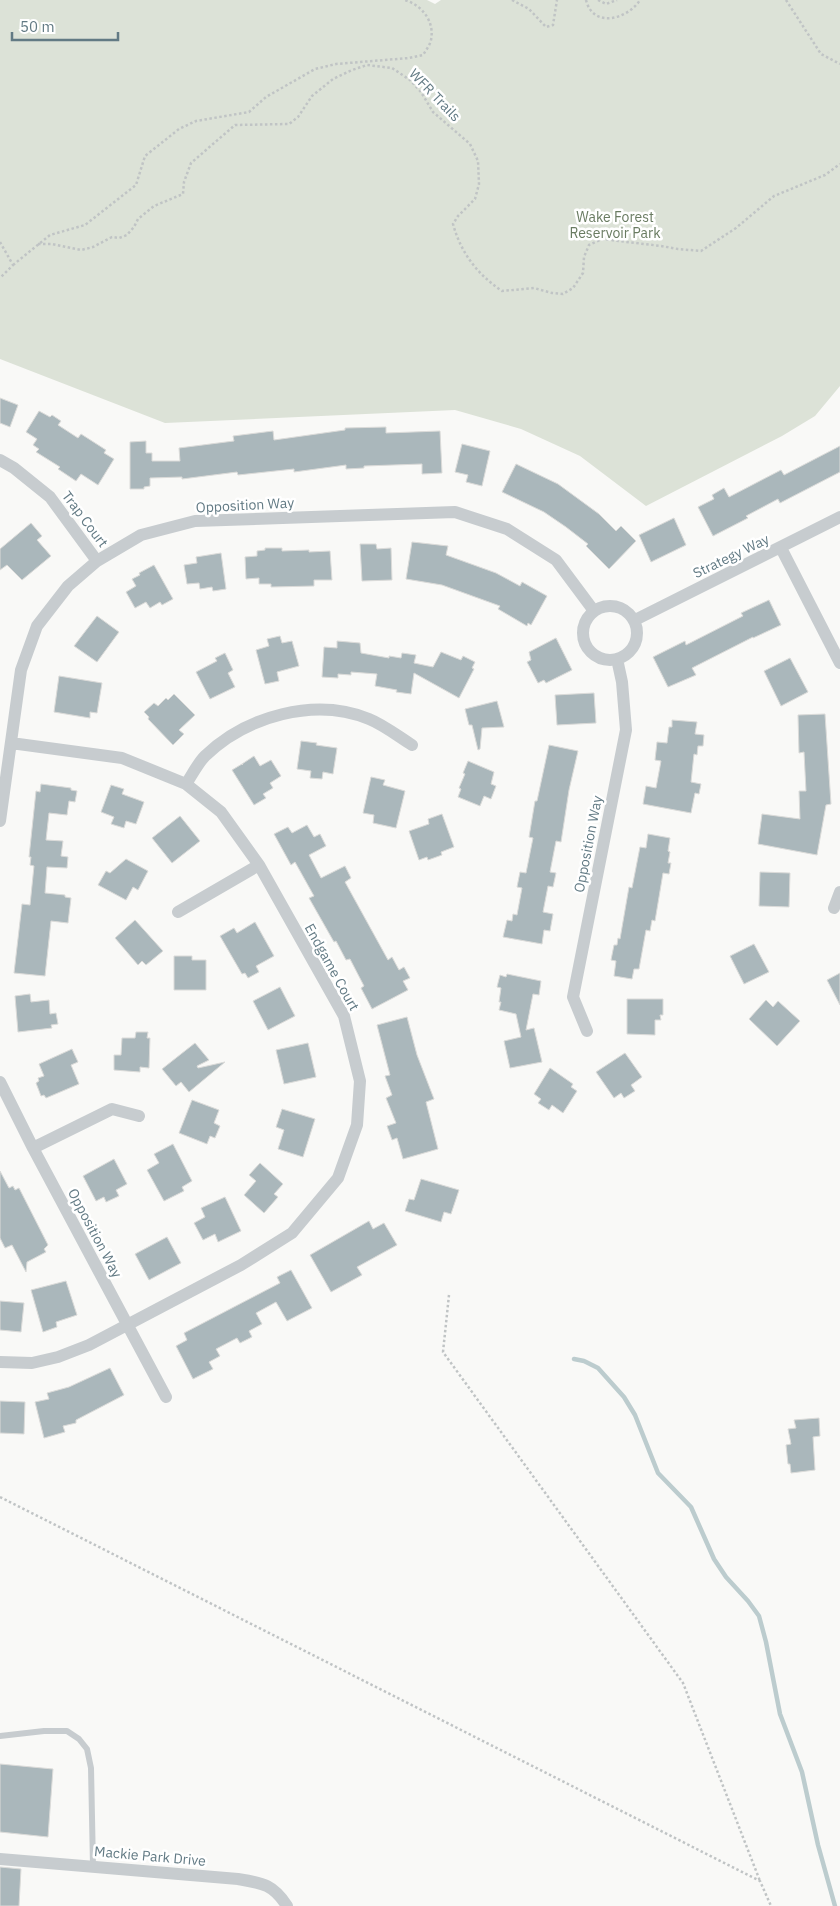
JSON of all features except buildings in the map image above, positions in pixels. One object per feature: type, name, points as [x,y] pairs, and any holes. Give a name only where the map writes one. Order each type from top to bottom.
[{"type":"street","name":"Trap Court","points":[[0,460],[14,468],[50,497],[97,561]]},
{"type":"street","name":"Opposition Way","points":[[0,821],[21,670],[37,626],[68,586],[97,561],[141,535],[195,521],[455,512],[507,529],[556,560],[594,611]]},
{"type":"street","name":"Strategy Way","points":[[634,620],[840,517]]},
{"type":"street","points":[[781,548],[840,663]]},
{"type":"street","points":[[616,606],[624,609],[634,620],[637,628],[637,637],[634,645],[629,652],[617,659],[605,659],[596,656],[585,643],[584,626],[594,611],[601,607],[616,606]]},
{"type":"street","name":"Opposition Way","points":[[587,1031],[573,997],[626,730],[622,682],[617,659]]},
{"type":"street","points":[[186,784],[204,756],[230,736],[266,718],[294,711],[337,711],[370,719],[412,745]]},
{"type":"street","name":"Endgame Court","points":[[0,1362],[32,1363],[58,1357],[89,1345],[128,1326],[241,1264],[292,1233],[338,1178],[357,1125],[360,1080],[344,1016],[258,865],[221,812],[186,784],[122,758],[11,743]]},
{"type":"street","points":[[178,912],[258,865]]},
{"type":"street","points":[[834,908],[840,892]]},
{"type":"street","name":"Opposition Way","points":[[0,1082],[33,1148],[166,1397]]},
{"type":"street","points":[[33,1148],[112,1109],[139,1116]]},
{"type":"street","name":"Mackie Park Drive","points":[[0,1859],[238,1879],[263,1883],[281,1897],[286,1906]]},
{"type":"lane","points":[[0,1736],[44,1731],[67,1731],[79,1739],[87,1749],[91,1768],[93,1866]]},
{"type":"path","name":"WFR Trails","points":[[0,278],[50,235],[85,225],[136,185],[145,156],[179,129],[196,121],[249,112],[266,97],[315,69],[336,64],[409,58],[423,55],[431,40],[431,27],[424,10],[413,2],[404,0]]},
{"type":"path","points":[[512,0],[529,9],[546,28],[553,25],[556,0]]},
{"type":"path","points":[[586,0],[589,9],[595,15],[605,18],[615,17],[634,9],[640,0]]},
{"type":"path","points":[[598,0],[606,4],[617,0]]},
{"type":"path","points":[[786,0],[821,54],[840,64]]},
{"type":"path","name":"WFR Trails","points":[[38,244],[52,244],[80,250],[92,247],[112,237],[119,238],[126,235],[134,227],[138,218],[154,206],[183,194],[184,182],[191,163],[236,125],[289,124],[298,117],[312,96],[333,79],[367,65],[392,68],[410,80],[422,92],[434,112],[470,144],[478,161],[479,184],[475,199],[458,216],[453,224],[456,236],[476,270],[502,290],[534,288],[563,294],[573,288],[582,272],[584,257],[589,245],[602,239],[701,251],[736,228],[774,196],[825,175],[840,164]]},
{"type":"path","points":[[0,242],[13,265]]},
{"type":"path","points":[[449,1295],[443,1352],[683,1683],[771,1906]]},
{"type":"path","points":[[0,1497],[760,1881]]},
{"type":"green space","name":"Wake Forest Reservoir Park","points":[[0,0],[427,0],[435,4],[441,0],[840,0],[840,386],[815,416],[782,436],[646,506],[580,456],[521,429],[455,410],[165,423],[0,359]]},
{"type":"waterway","points":[[574,1359],[584,1361],[598,1368],[624,1397],[635,1415],[658,1473],[691,1507],[714,1559],[726,1577],[759,1616],[780,1714],[802,1772],[818,1845],[835,1906]]}]
